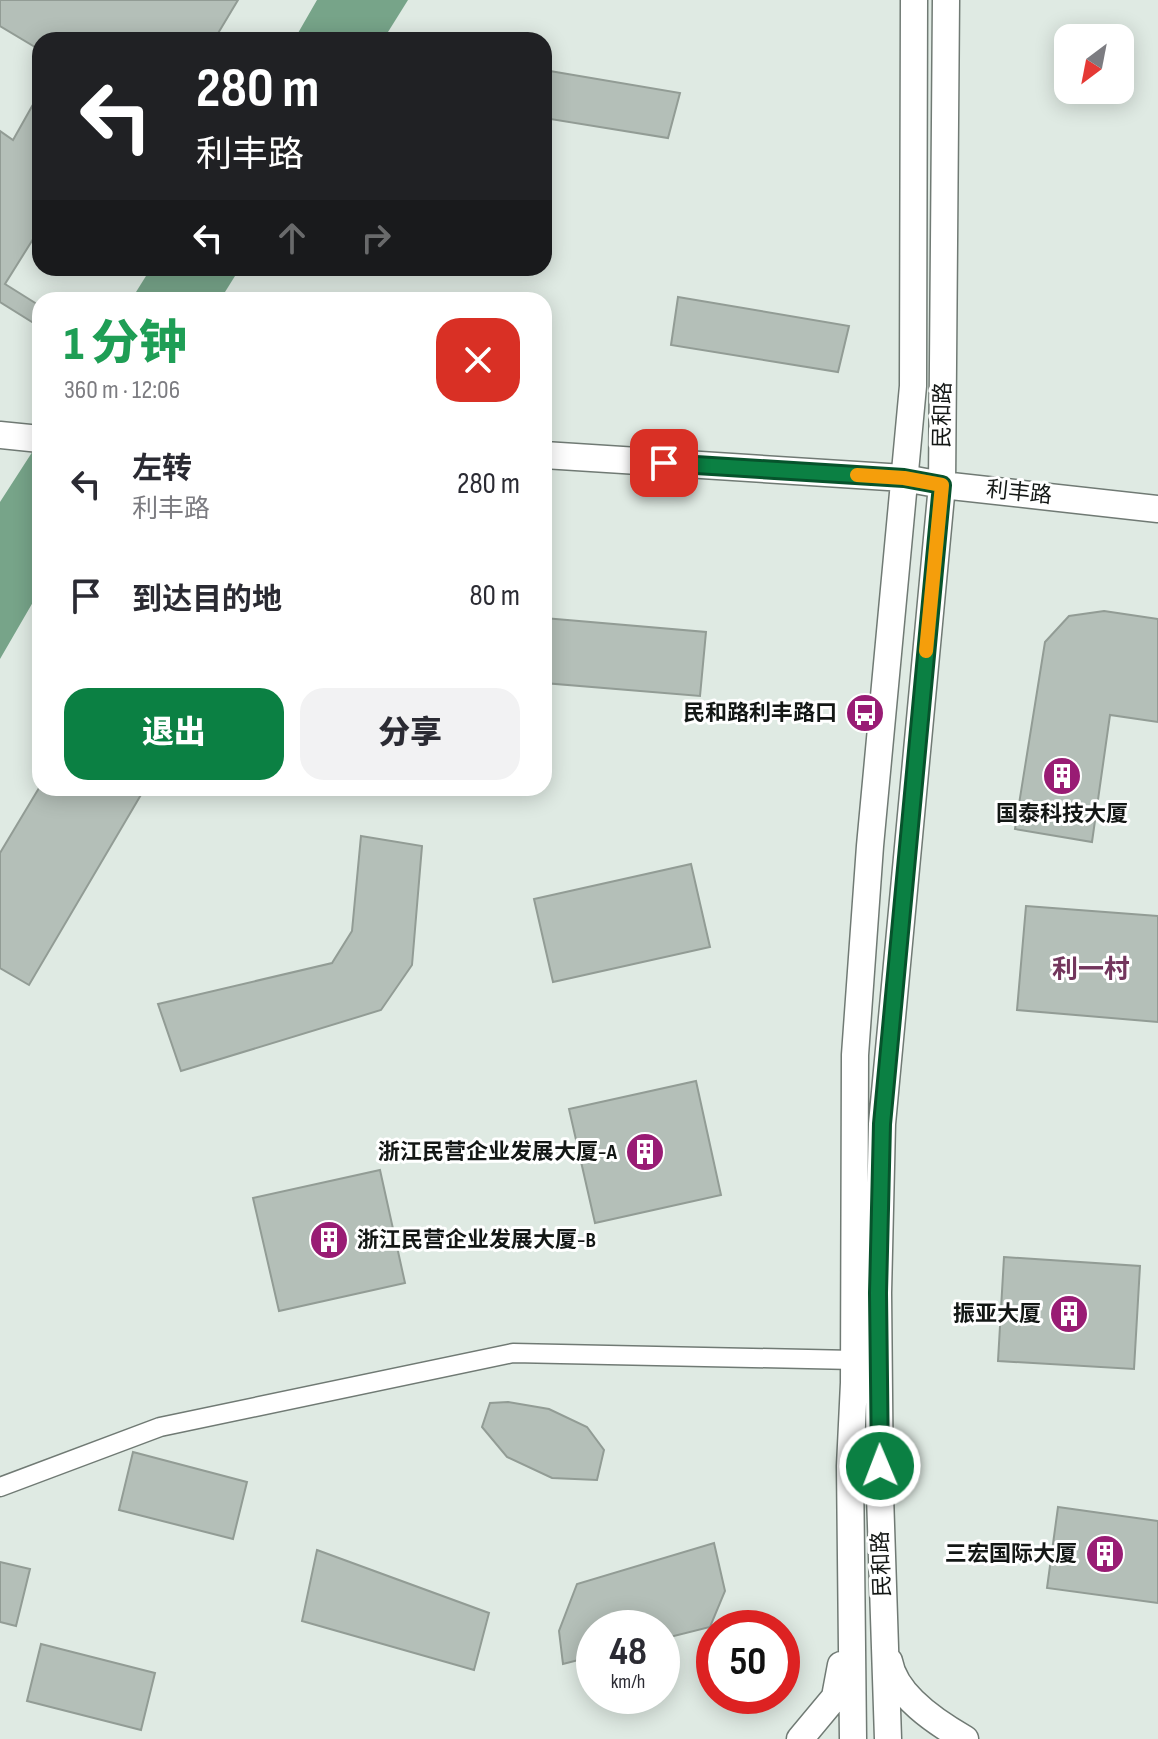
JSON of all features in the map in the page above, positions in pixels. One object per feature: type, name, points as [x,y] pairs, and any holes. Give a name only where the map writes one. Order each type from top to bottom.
[{"type":"main road","name":"民和路","points":[[853,1739],[850,1466],[854,1360],[855,1055],[870,846],[913,386],[914,0]]},
{"type":"main road","name":"民和路","points":[[888,1739],[878,1309],[882,1124],[942,485],[946,0]]},
{"type":"main road","name":"利丰路","points":[[552,456],[904,478],[1158,509]]},
{"type":"main road","points":[[800,1739],[835,1697],[851,1606]]},
{"type":"main road","points":[[884,1632],[891,1674],[927,1717],[965,1739]]},
{"type":"street","points":[[0,1487],[160,1427],[513,1353],[854,1360]]},
{"type":"shaded area","points":[[317,0],[408,0],[388,32],[299,32]]},
{"type":"shaded area","points":[[146,276],[235,276],[225,292],[136,292]]},
{"type":"shaded area","points":[[32,452],[32,604],[0,659],[0,502]]},
{"type":"building","points":[[0,0],[238,0],[219,32],[32,32],[32,45],[0,26]]},
{"type":"building","points":[[552,71],[680,93],[668,138],[552,119]]},
{"type":"building","points":[[32,106],[32,241],[5,284],[32,301],[32,322],[0,302],[0,131],[13,140]]},
{"type":"building","points":[[678,297],[849,326],[838,372],[671,345]]},
{"type":"building","name":"国泰科技大厦","points":[[1104,611],[1158,619],[1158,722],[1110,715],[1092,842],[1015,829],[1045,642],[1069,616]]},
{"type":"building","points":[[552,619],[706,632],[700,696],[552,684]]},
{"type":"building","points":[[34,796],[140,796],[29,985],[0,968],[0,853]]},
{"type":"building","points":[[361,836],[422,846],[412,965],[381,1010],[181,1071],[158,1004],[332,963],[352,931]]},
{"type":"building","points":[[691,864],[710,947],[553,982],[534,899]]},
{"type":"building","points":[[1026,906],[1158,916],[1158,1022],[1017,1010]]},
{"type":"building","name":"浙江民营企业发展大厦-A","points":[[696,1081],[721,1195],[595,1223],[569,1109]]},
{"type":"building","name":"浙江民营企业发展大厦-B","points":[[380,1170],[405,1283],[279,1311],[253,1198]]},
{"type":"building","name":"振亚大厦","points":[[1004,1257],[1140,1266],[1134,1369],[998,1361]]},
{"type":"building","points":[[508,1402],[549,1409],[587,1427],[604,1450],[597,1480],[552,1478],[507,1457],[482,1427],[490,1403]]},
{"type":"building","points":[[133,1452],[247,1482],[233,1539],[119,1510]]},
{"type":"building","name":"三宏国际大厦","points":[[1058,1507],[1158,1521],[1158,1603],[1047,1588]]},
{"type":"building","points":[[714,1543],[725,1591],[717,1610],[696,1610],[696,1630],[680,1634],[680,1610],[576,1610],[576,1661],[563,1664],[559,1631],[577,1584]]},
{"type":"building","points":[[317,1550],[489,1613],[474,1670],[302,1621]]},
{"type":"building","points":[[0,1562],[30,1569],[16,1626],[0,1622]]},
{"type":"building","points":[[41,1644],[155,1673],[141,1730],[27,1701]]},
{"type":"slow traffic","points":[[857,475],[904,478],[942,485],[926,651]]},
{"type":"place","name":"民和路利丰路口","points":[[865,713]]},
{"type":"place","name":"国泰科技大厦","points":[[1062,776]]},
{"type":"place","name":"浙江民营企业发展大厦-A","points":[[645,1152]]},
{"type":"place","name":"浙江民营企业发展大厦-B","points":[[329,1240]]},
{"type":"place","name":"振亚大厦","points":[[1069,1314]]},
{"type":"place","name":"三宏国际大厦","points":[[1105,1554]]},
{"type":"district","name":"利一村","points":[[1091,970]]},
{"type":"route","points":[[664,463],[904,478],[942,485],[882,1124],[878,1293],[880,1466]]}]
